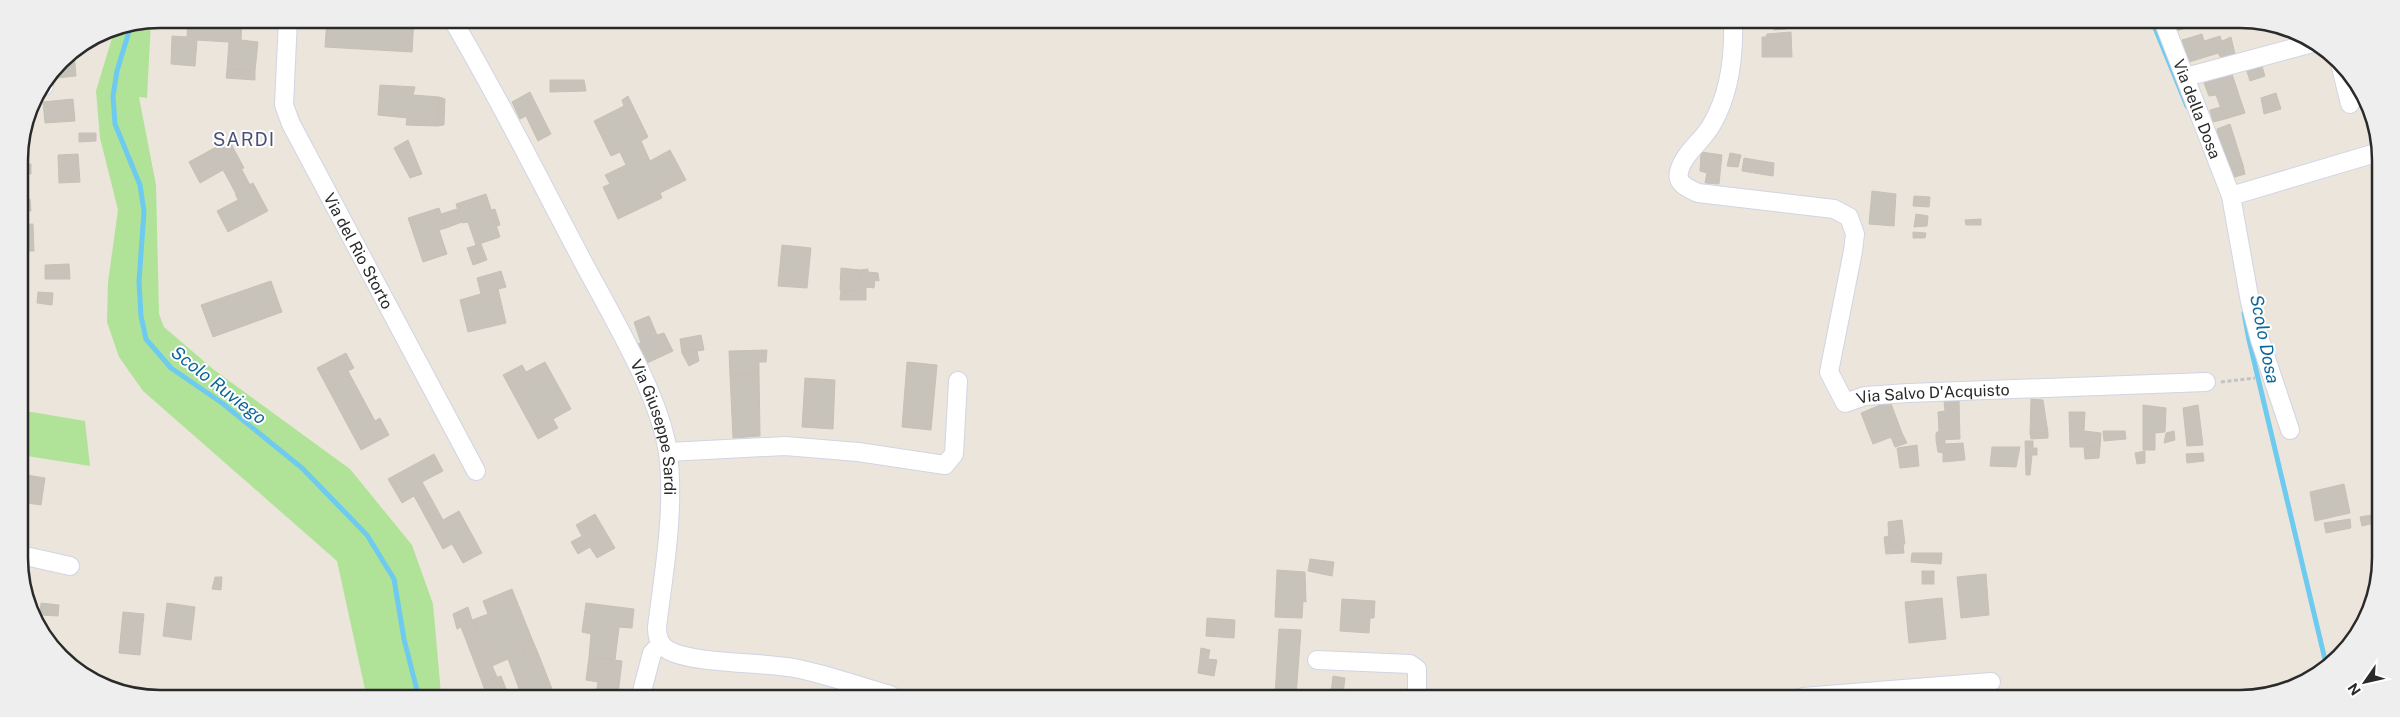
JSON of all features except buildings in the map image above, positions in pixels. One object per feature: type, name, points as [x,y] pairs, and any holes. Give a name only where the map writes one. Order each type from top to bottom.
[{"type":"street","name":"Via del Rio Storto","points":[[288,28],[284,105],[291,124],[476,471]]},
{"type":"street","name":"Via Giuseppe Sardi","points":[[457,28],[498,100],[637,367],[658,416],[668,452],[670,479],[668,529],[657,627],[657,637],[661,644]]},
{"type":"street","name":"Via Salvo D'Acquisto","points":[[1733,28],[1734,42],[1724,97],[1713,124],[1680,167],[1680,180],[1684,186],[1698,193],[1834,209],[1849,217],[1855,234],[1830,372],[1845,402],[1865,396],[1908,393],[2206,382]]},
{"type":"street","name":"Via della Dosa","points":[[2166,28],[2232,196],[2250,302],[2260,340],[2290,430]]},
{"type":"street","points":[[2186,77],[2306,45]]},
{"type":"street","points":[[2344,78],[2350,104]]},
{"type":"street","points":[[2232,196],[2372,154]]},
{"type":"street","points":[[668,452],[785,446],[858,452],[945,465],[954,454],[958,380]]},
{"type":"street","points":[[28,557],[70,566]]},
{"type":"street","points":[[642,690],[652,653],[661,644],[676,653],[705,659],[793,668],[871,690]]},
{"type":"street","points":[[1317,660],[1410,664],[1417,669],[1417,689]]},
{"type":"street","points":[[1901,689],[1991,682]]},
{"type":"path","points":[[2206,382],[2244,381]]},
{"type":"green space","points":[[151,29],[147,98],[139,97],[156,185],[159,314],[164,327],[213,369],[350,469],[412,545],[433,604],[441,690],[365,690],[337,561],[143,391],[119,357],[107,322],[108,282],[118,210],[100,138],[96,91],[112,37],[134,30]]},
{"type":"green space","points":[[28,411],[85,421],[90,466],[28,456]]},
{"type":"waterway","name":"Scolo Dosa","points":[[2155,28],[2187,106]]},
{"type":"waterway","name":"Scolo Ruviego","points":[[129,31],[117,71],[113,96],[115,124],[140,185],[144,211],[139,282],[141,316],[146,339],[171,368],[222,403],[302,468],[367,535],[394,579],[404,639],[417,690]]},
{"type":"waterway","name":"Scolo Dosa","points":[[2244,313],[2325,659]]},
{"type":"district","name":"SARDI","points":[[244,139]]}]
